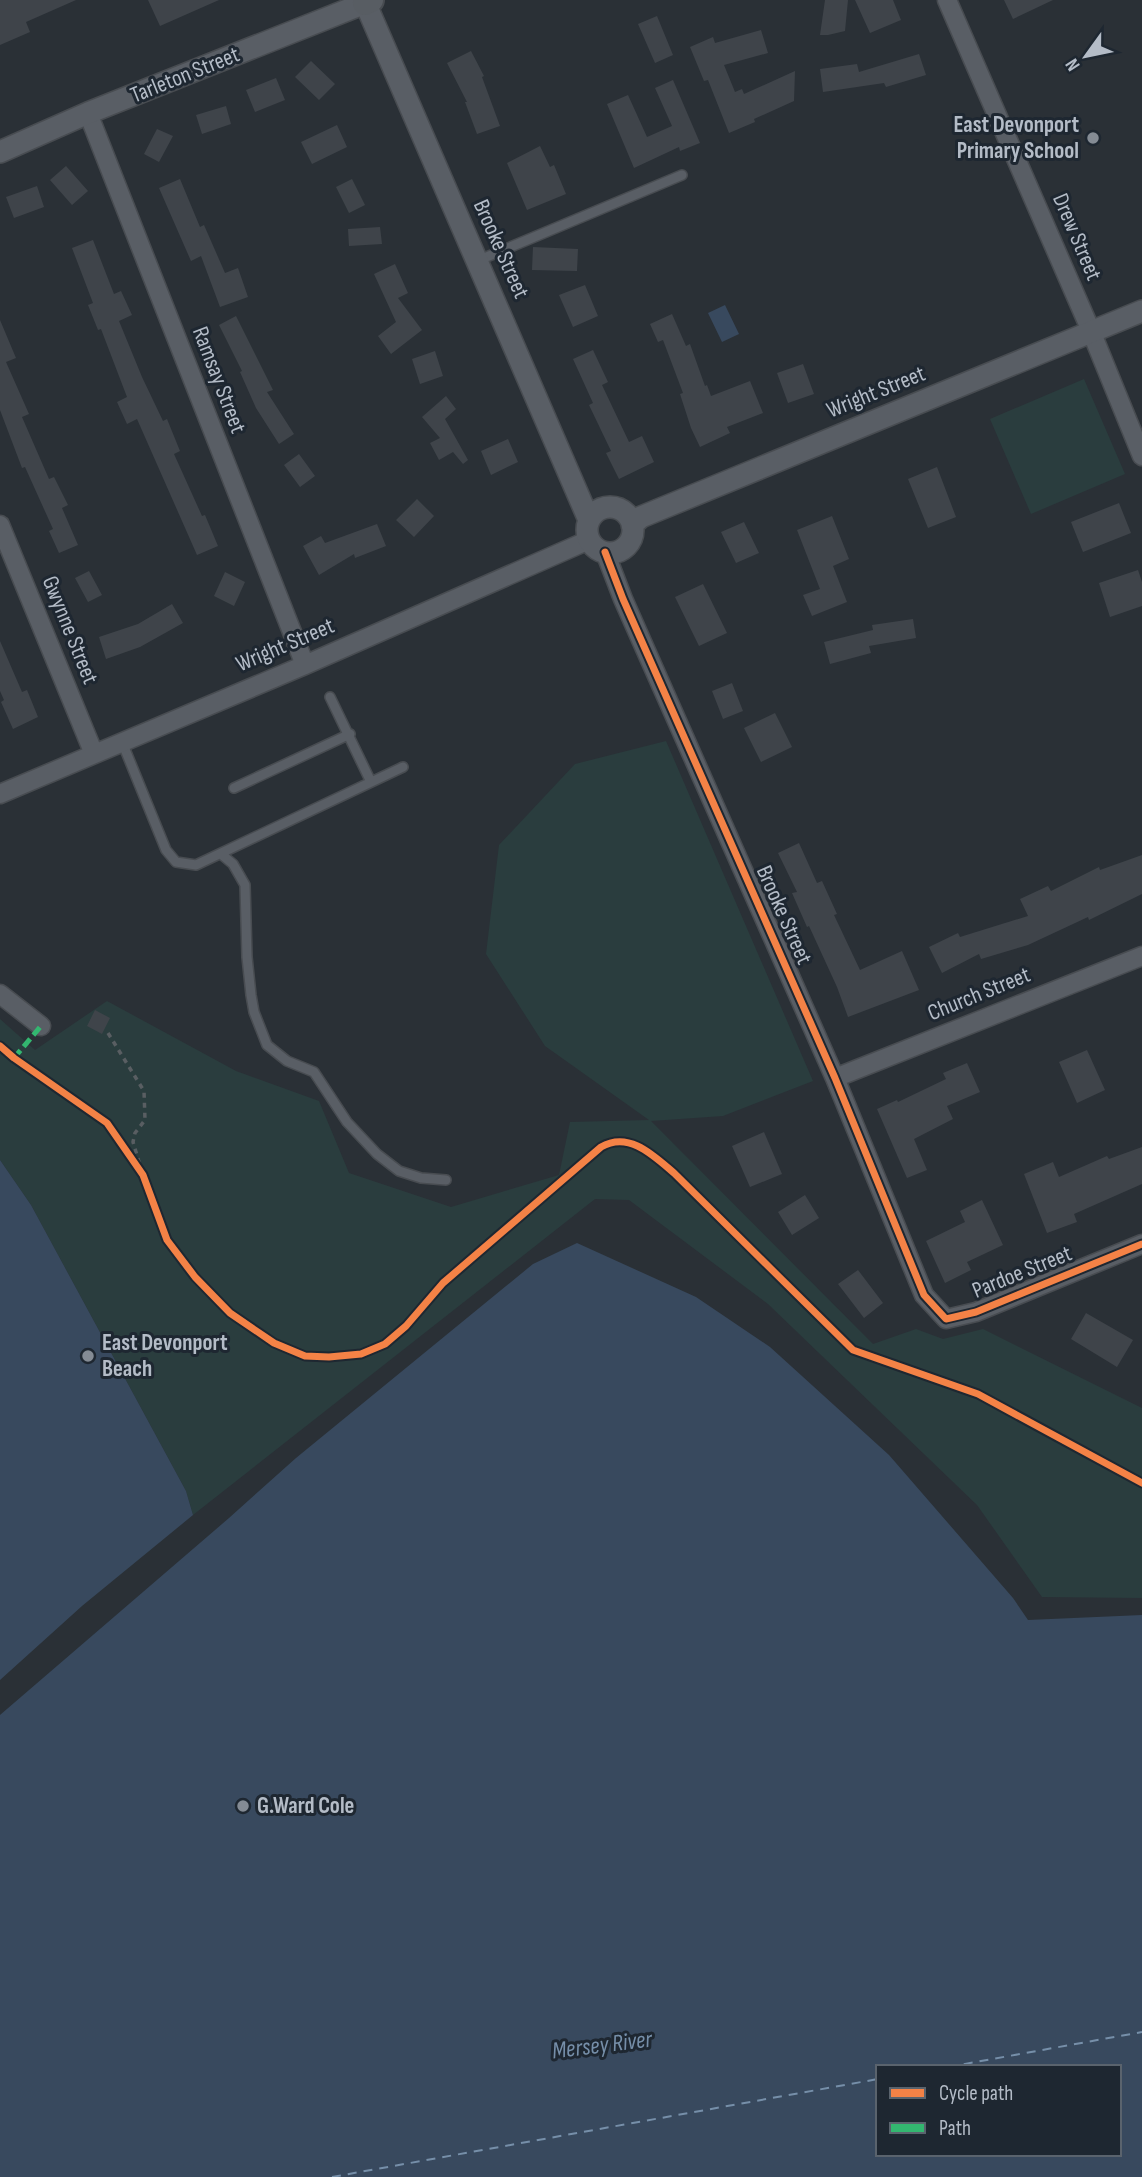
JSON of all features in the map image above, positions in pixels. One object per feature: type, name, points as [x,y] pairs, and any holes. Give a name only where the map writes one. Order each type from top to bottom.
[{"type":"street","name":"Drew Street","points":[[947,0],[1091,331],[1142,456]]},
{"type":"street","name":"Tarleton Street","points":[[0,152],[88,113],[367,1]]},
{"type":"street","name":"Brooke Street","points":[[367,1],[594,537],[835,1077],[924,1295]]},
{"type":"street","name":"Ramsay Street","points":[[88,113],[305,665]]},
{"type":"street","name":"Wright Street","points":[[632,525],[641,517],[1142,311]]},
{"type":"street","points":[[612,507],[625,513],[632,525],[626,546],[620,550],[594,537],[598,510],[612,507]]},
{"type":"street","name":"Gwynne Street","points":[[0,525],[94,754]]},
{"type":"street","name":"Wright Street","points":[[0,794],[305,665],[594,537]]},
{"type":"street","name":"Church Street","points":[[835,1077],[1142,956]]},
{"type":"street","points":[[0,994],[40,1026]]},
{"type":"street","name":"Pardoe Street","points":[[924,1295],[946,1319],[976,1312],[1142,1244]]},
{"type":"lane","points":[[477,261],[682,175]]},
{"type":"lane","points":[[330,697],[371,782]]},
{"type":"lane","points":[[234,788],[350,734]]},
{"type":"lane","points":[[122,741],[166,850],[176,862],[196,865],[403,767]]},
{"type":"lane","points":[[221,854],[233,864],[245,885],[251,995],[254,1012],[267,1045],[287,1061],[314,1072],[347,1122],[377,1154],[399,1171],[421,1178],[446,1180]]},
{"type":"path","points":[[108,1033],[144,1091],[145,1120],[135,1133],[133,1142],[143,1175]]},
{"type":"shaded area","points":[[1084,379],[1125,474],[1031,514],[990,419]]},
{"type":"shaded area","points":[[666,741],[813,1081],[723,1116],[651,1121],[873,1344],[916,1329],[943,1339],[983,1329],[1142,1408],[1142,1598],[1042,1597],[977,1505],[768,1304],[629,1200],[595,1199],[193,1515],[186,1491],[31,1205],[0,1160],[0,1019],[35,1050],[107,1001],[236,1071],[319,1101],[349,1173],[451,1207],[559,1175],[570,1122],[649,1120],[545,1046],[486,954],[499,845],[575,764]]},
{"type":"water","points":[[725,305],[739,334],[722,342],[708,313]]},
{"type":"water","points":[[0,1160],[31,1205],[186,1491],[193,1515],[82,1606],[0,1680]]},
{"type":"water","name":"Mersey River","points":[[577,1243],[696,1297],[770,1347],[889,1455],[1013,1598],[1028,1620],[1142,1615],[1142,2177],[0,2177],[0,1715],[296,1458],[533,1264]]},
{"type":"building","points":[[0,0],[76,0],[26,22],[30,32],[0,45]]},
{"type":"building","points":[[148,0],[219,0],[160,26]]},
{"type":"building","points":[[825,0],[848,0],[845,31],[820,35]]},
{"type":"building","points":[[855,0],[893,0],[901,20],[870,33]]},
{"type":"building","points":[[1004,0],[1053,0],[1013,19]]},
{"type":"building","points":[[657,16],[673,55],[655,63],[638,24]]},
{"type":"building","points":[[761,30],[768,53],[724,65],[735,92],[742,89],[744,94],[795,71],[794,101],[729,133],[708,80],[704,81],[690,47],[713,37],[715,43]]},
{"type":"building","points":[[471,51],[484,76],[482,77],[500,126],[477,134],[467,102],[447,63]]},
{"type":"building","points":[[919,54],[926,75],[886,87],[884,83],[823,92],[820,69],[857,64],[859,72]]},
{"type":"building","points":[[311,61],[335,84],[319,100],[295,77]]},
{"type":"building","points":[[276,78],[285,100],[255,112],[246,90]]},
{"type":"building","points":[[673,80],[700,143],[680,151],[679,147],[634,168],[607,104],[628,95],[647,137],[672,126],[655,88]]},
{"type":"building","points":[[226,106],[231,124],[202,134],[196,115]]},
{"type":"building","points":[[337,125],[347,147],[312,164],[301,142]]},
{"type":"building","points":[[157,129],[173,136],[159,162],[144,154]]},
{"type":"building","points":[[540,146],[550,167],[554,165],[566,194],[527,210],[507,163]]},
{"type":"building","points":[[66,166],[88,191],[72,205],[50,180]]},
{"type":"building","points":[[180,179],[200,227],[204,225],[225,273],[238,268],[248,297],[220,307],[201,256],[191,261],[159,188]]},
{"type":"building","points":[[352,179],[365,205],[349,213],[336,187]]},
{"type":"building","points":[[37,186],[44,207],[14,218],[6,197]]},
{"type":"building","points":[[380,227],[382,244],[349,246],[348,229]]},
{"type":"building","points":[[93,240],[114,294],[121,291],[132,315],[119,321],[163,421],[167,419],[180,451],[174,454],[218,546],[197,555],[137,419],[127,424],[117,402],[127,397],[101,329],[98,330],[88,305],[93,303],[72,248]]},
{"type":"building","points":[[533,247],[578,249],[577,271],[532,270]]},
{"type":"building","points":[[395,264],[408,293],[398,298],[422,330],[391,354],[378,336],[396,322],[374,274]]},
{"type":"building","points":[[585,285],[598,316],[573,327],[559,295]]},
{"type":"building","points":[[672,314],[686,346],[690,344],[711,396],[750,381],[763,413],[727,427],[730,433],[700,447],[691,428],[680,394],[683,393],[663,340],[658,342],[650,324]]},
{"type":"building","points":[[236,316],[273,390],[267,392],[294,434],[279,444],[256,408],[240,372],[242,371],[219,325]]},
{"type":"building","points":[[0,320],[16,358],[6,362],[29,414],[22,417],[49,479],[54,477],[68,505],[62,508],[78,545],[59,553],[49,531],[53,529],[25,467],[22,468],[0,410]]},
{"type":"building","points":[[593,350],[608,382],[602,385],[629,442],[642,436],[654,462],[619,479],[606,453],[611,451],[589,405],[593,403],[573,359]]},
{"type":"building","points":[[435,351],[443,376],[420,384],[412,359]]},
{"type":"building","points":[[803,364],[814,394],[788,403],[777,373]]},
{"type":"building","points":[[446,396],[456,409],[445,419],[468,460],[463,464],[453,452],[439,460],[430,443],[440,438],[422,417]]},
{"type":"building","points":[[508,439],[518,462],[491,475],[481,451]]},
{"type":"building","points":[[299,454],[315,476],[300,487],[284,465]]},
{"type":"building","points":[[937,467],[956,517],[928,528],[908,479]]},
{"type":"building","points":[[417,499],[434,516],[414,537],[396,520]]},
{"type":"building","points":[[1119,503],[1131,533],[1083,552],[1071,522]]},
{"type":"building","points":[[832,516],[849,559],[833,566],[847,602],[812,616],[803,595],[820,589],[797,530]]},
{"type":"building","points":[[744,522],[759,553],[736,563],[721,532]]},
{"type":"building","points":[[377,524],[386,546],[355,558],[354,554],[319,575],[303,546],[321,536],[325,543]]},
{"type":"building","points":[[1138,570],[1142,582],[1142,606],[1110,617],[1099,583]]},
{"type":"building","points":[[89,571],[102,595],[88,602],[75,578]]},
{"type":"building","points":[[225,572],[245,582],[234,606],[214,596]]},
{"type":"building","points":[[703,584],[727,633],[699,646],[675,597]]},
{"type":"building","points":[[172,604],[183,623],[140,647],[106,659],[99,637],[138,624]]},
{"type":"building","points":[[913,619],[916,638],[869,646],[871,653],[830,664],[824,642],[873,630],[872,625]]},
{"type":"building","points":[[0,641],[22,692],[27,690],[38,717],[13,729],[1,702],[4,700],[0,691]]},
{"type":"building","points":[[732,683],[743,711],[723,719],[712,691]]},
{"type":"building","points":[[775,713],[792,747],[761,762],[744,728]]},
{"type":"building","points":[[799,843],[817,883],[822,881],[837,914],[834,915],[860,970],[902,951],[919,990],[848,1017],[837,987],[792,893],[797,892],[778,853]]},
{"type":"building","points":[[1142,855],[1142,894],[1028,945],[981,959],[979,954],[942,973],[929,947],[958,933],[960,937],[1028,916],[1020,899],[1048,886],[1051,891],[1099,867],[1100,870]]},
{"type":"building","points":[[95,1010],[110,1018],[102,1034],[87,1026]]},
{"type":"building","points":[[1087,1050],[1105,1090],[1077,1103],[1059,1062]]},
{"type":"building","points":[[967,1063],[980,1092],[947,1106],[953,1119],[914,1139],[927,1170],[907,1178],[877,1109],[946,1079],[943,1073]]},
{"type":"building","points":[[764,1132],[782,1174],[750,1187],[732,1146]]},
{"type":"building","points":[[1142,1147],[1142,1184],[1074,1214],[1077,1222],[1047,1233],[1024,1174],[1053,1162],[1059,1177],[1107,1156],[1109,1159]]},
{"type":"building","points":[[805,1195],[819,1218],[792,1235],[778,1212]]},
{"type":"building","points":[[982,1200],[1003,1245],[967,1262],[971,1270],[945,1283],[926,1241],[965,1222],[960,1211]]},
{"type":"building","points":[[858,1270],[883,1303],[864,1318],[838,1284]]},
{"type":"building","points":[[1086,1313],[1133,1340],[1117,1367],[1071,1339]]},
{"type":"ferry route","points":[[959,2065],[1142,2032]]},
{"type":"ferry route","points":[[332,2177],[876,2079]]},
{"type":"marked path","points":[[14,1058],[41,1026]]},
{"type":"cycle path","points":[[605,552],[623,599],[835,1078],[924,1295],[946,1319],[976,1312],[1142,1244]]},
{"type":"cycle path","points":[[0,1046],[107,1123],[143,1175],[167,1240],[195,1277],[230,1313],[274,1343],[305,1356],[361,1354],[385,1344],[406,1326],[443,1283],[601,1147],[611,1143],[631,1143],[658,1159],[674,1173],[853,1350],[978,1394],[1142,1483]]},
{"type":"place","name":"East Devonport Primary School","points":[[1093,138]]},
{"type":"place","name":"East Devonport Beach","points":[[88,1356]]},
{"type":"place","name":"G.Ward Cole","points":[[243,1806]]}]
